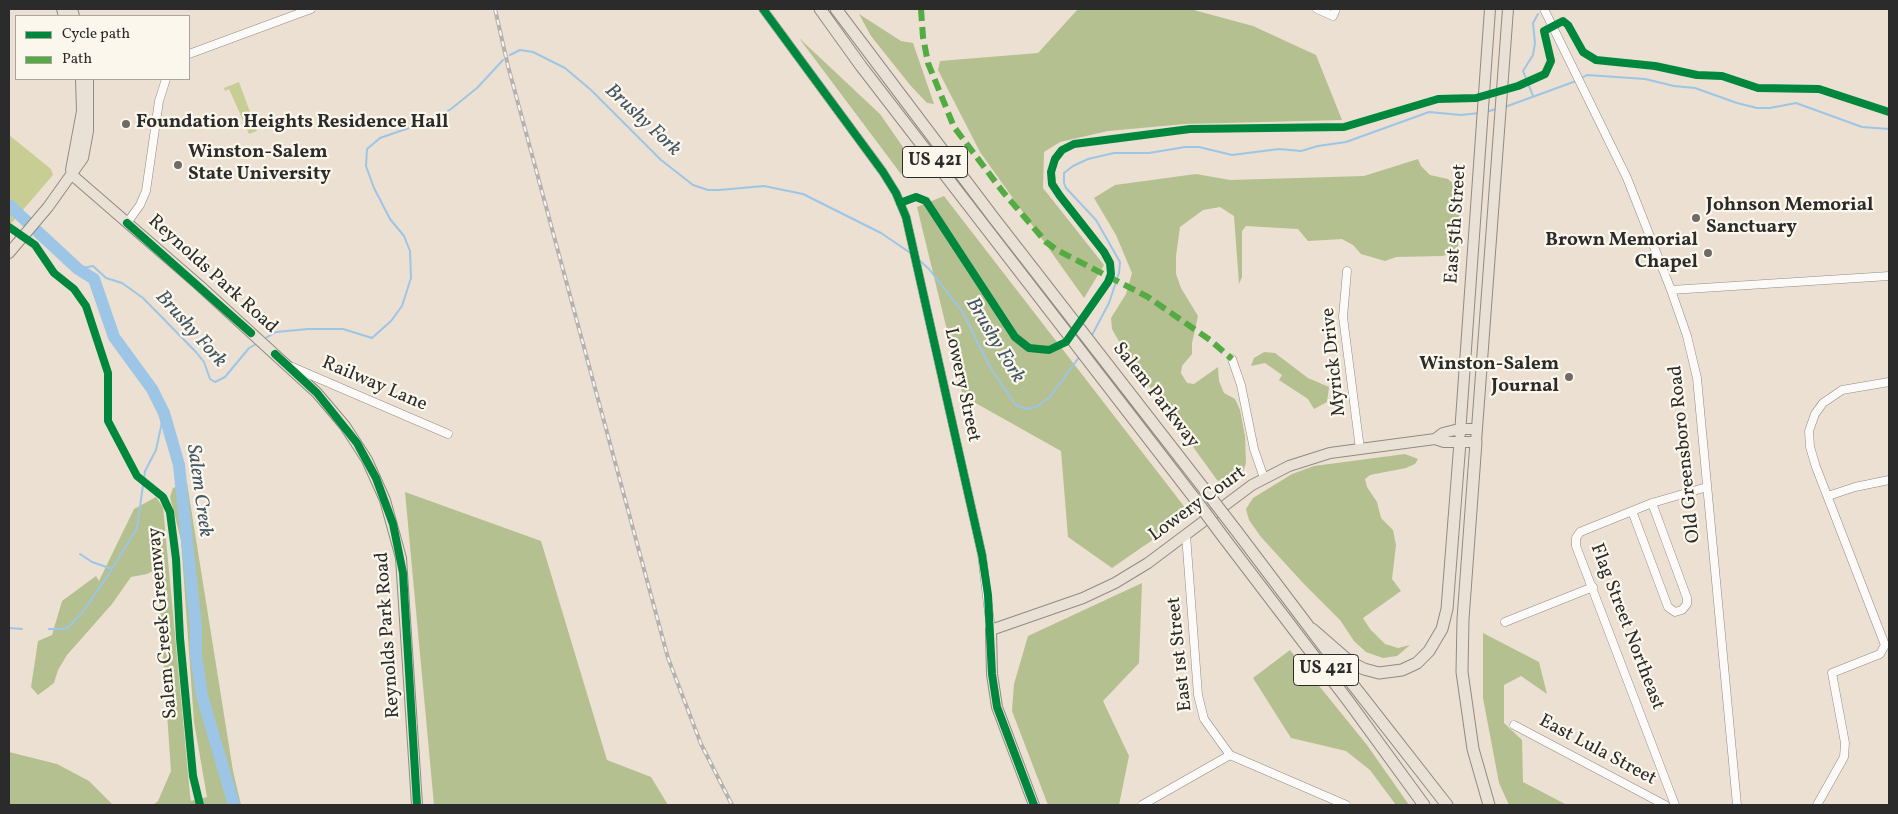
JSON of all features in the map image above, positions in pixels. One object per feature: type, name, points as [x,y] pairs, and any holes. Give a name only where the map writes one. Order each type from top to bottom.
[{"type":"highway","name":"Salem Parkway","points":[[820,9],[856,59],[1344,694],[1424,805]]},
{"type":"highway","name":"Salem Parkway","points":[[836,9],[987,210],[1118,376],[1343,672],[1447,805]]},
{"type":"highway","points":[[1312,629],[1350,662],[1364,669],[1379,673],[1402,670],[1417,663],[1429,651],[1442,629],[1449,599],[1460,442]]},
{"type":"highway","points":[[1476,442],[1463,619],[1462,672],[1473,749],[1489,805]]},
{"type":"main road","name":"East 5th Street","points":[[1460,442],[1459,429],[1490,9]]},
{"type":"main road","name":"East 5th Street","points":[[1476,442],[1508,9]]},
{"type":"main road","points":[[71,174],[82,111],[80,80]]},
{"type":"main road","points":[[11,250],[48,207],[82,158],[88,131],[88,80]]},
{"type":"main road","name":"Reynolds Park Road","points":[[71,174],[288,365],[332,409],[357,443],[376,478],[393,524],[403,573],[417,805]]},
{"type":"main road","name":"Lowery Court","points":[[991,630],[1100,590],[1148,563],[1264,478],[1316,457],[1435,439],[1443,434],[1459,429],[1477,429]]},
{"type":"main road","name":"Lowery Court","points":[[1435,439],[1444,442],[1476,442]]},
{"type":"main road","name":"Lowery Street","points":[[991,630],[992,674],[997,707],[1034,805]]},
{"type":"street","points":[[190,54],[311,9]]},
{"type":"street","name":"Lowery Street","points":[[763,9],[883,172],[898,198],[910,232],[982,555],[991,630]]},
{"type":"street","points":[[1317,9],[1335,12]]},
{"type":"street","name":"Old Greensboro Road","points":[[1544,9],[1627,178],[1687,336],[1697,378],[1737,805]]},
{"type":"street","points":[[127,223],[140,205],[146,191],[159,101],[166,80]]},
{"type":"street","name":"Myrick Drive","points":[[1346,271],[1343,317],[1360,449]]},
{"type":"street","points":[[1671,290],[1889,276]]},
{"type":"street","points":[[1232,359],[1264,478]]},
{"type":"street","name":"Railway Lane","points":[[288,365],[448,434]]},
{"type":"street","points":[[1817,805],[1844,757],[1845,743],[1832,673],[1880,654],[1885,645],[1810,447],[1809,431],[1815,414],[1822,403],[1842,390],[1889,382]]},
{"type":"street","points":[[1828,496],[1855,487],[1889,480]]},
{"type":"street","name":"Flag Street Northeast","points":[[1675,805],[1576,546],[1576,538],[1580,532],[1652,503],[1707,487]]},
{"type":"street","points":[[1632,511],[1668,607],[1675,612],[1682,610],[1687,604],[1687,598],[1652,503]]},
{"type":"street","name":"East 1st Street","points":[[1186,535],[1198,695],[1204,719],[1230,755]]},
{"type":"street","points":[[1505,622],[1593,587]]},
{"type":"street","name":"East Lula Street","points":[[1514,725],[1665,805]]},
{"type":"street","points":[[1142,805],[1230,755],[1346,805]]},
{"type":"green space","points":[[1078,9],[1190,9],[1253,26],[1316,55],[1342,120],[1185,124],[1108,131],[1060,142],[1044,152],[1043,188],[1104,265],[1084,298],[980,152],[938,70],[940,61],[1038,53]]},
{"type":"green space","points":[[859,14],[901,41],[913,43],[934,104],[927,103],[910,85],[871,36]]},
{"type":"green space","points":[[799,38],[880,114],[921,173],[901,174]]},
{"type":"green space","points":[[239,82],[257,131],[249,134],[229,89],[225,91],[224,88]]},
{"type":"green space","points":[[9,135],[51,169],[53,175],[9,226]]},
{"type":"green space","points":[[1418,159],[1421,166],[1430,175],[1448,179],[1458,188],[1460,205],[1458,250],[1455,253],[1442,256],[1396,257],[1385,261],[1361,254],[1353,245],[1342,239],[1308,241],[1298,229],[1246,226],[1242,231],[1242,277],[1239,284],[1234,216],[1220,207],[1203,210],[1180,227],[1176,256],[1176,274],[1181,288],[1198,316],[1192,343],[1192,354],[1182,366],[1181,373],[1187,383],[1194,384],[1218,367],[1219,381],[1224,393],[1235,399],[1240,410],[1245,436],[1246,463],[1243,472],[1235,479],[1224,483],[1217,480],[1126,354],[1112,329],[1111,318],[1126,294],[1132,273],[1116,235],[1094,198],[1115,185],[1196,174],[1230,180],[1364,176]]},
{"type":"green space","points":[[944,196],[1190,514],[1112,568],[1068,537],[1061,451],[963,396],[917,207]]},
{"type":"green space","points":[[1264,352],[1275,353],[1308,378],[1329,387],[1327,402],[1314,409],[1308,399],[1279,380],[1282,375],[1265,363],[1251,366],[1254,358]]},
{"type":"green space","points":[[1405,454],[1418,459],[1415,464],[1406,468],[1370,475],[1365,479],[1367,487],[1377,502],[1381,518],[1393,530],[1396,545],[1392,579],[1401,591],[1363,618],[1370,629],[1385,644],[1398,648],[1410,645],[1397,656],[1383,658],[1366,652],[1354,641],[1340,620],[1261,537],[1249,520],[1246,509],[1253,498],[1292,474],[1314,466]]},
{"type":"green space","points":[[187,483],[233,771],[241,805],[153,805],[158,801],[171,771],[157,569],[147,574],[131,577],[112,604],[67,655],[58,670],[54,683],[38,695],[31,687],[38,641],[52,635],[62,601],[96,576],[99,581],[134,509],[156,497],[163,507],[191,801],[207,797],[194,722],[181,540],[170,497],[173,488]]},
{"type":"green space","points":[[405,492],[541,541],[607,760],[651,777],[668,805],[434,805]]},
{"type":"green space","points":[[1142,583],[1139,663],[1103,701],[1129,756],[1119,805],[1048,805],[1012,711],[1014,684],[1028,636]]},
{"type":"green space","points":[[1483,633],[1539,662],[1547,694],[1521,676],[1504,685],[1504,723],[1522,740],[1523,782],[1567,805],[1509,805],[1499,783],[1483,698]]},
{"type":"green space","points":[[1290,650],[1367,745],[1409,805],[1396,805],[1370,770],[1346,751],[1291,738],[1253,678]]},
{"type":"green space","points":[[9,752],[57,764],[89,781],[113,805],[9,805]]},
{"type":"waterway","points":[[1533,96],[1523,71],[1533,55],[1535,43],[1533,23],[1538,14]]},
{"type":"waterway","name":"Brushy Fork","points":[[510,55],[520,50],[533,52],[565,68],[591,90],[661,160],[693,185],[708,190],[764,186],[803,194],[881,233],[912,254]]},
{"type":"waterway","name":"Brushy Fork","points":[[264,339],[276,332],[308,329],[343,329],[372,338],[391,321],[402,306],[411,278],[410,251],[404,236],[390,219],[374,188],[366,166],[367,149],[380,138],[435,119],[451,109],[477,88],[503,60]]},
{"type":"waterway","name":"Brushy Fork","points":[[1580,79],[1587,75],[1645,79],[1674,86],[1695,88],[1757,108],[1770,108],[1796,103],[1862,127],[1889,129]]},
{"type":"waterway","name":"Brushy Fork","points":[[1505,107],[1576,81]]},
{"type":"waterway","name":"Brushy Fork","points":[[1486,112],[1496,109]]},
{"type":"waterway","name":"Brushy Fork","points":[[1091,337],[1109,303],[1119,273],[1120,262],[1096,220],[1066,188],[1064,173],[1073,166],[1088,159],[1114,153],[1149,153],[1185,147],[1199,147],[1232,155],[1279,149],[1301,151],[1318,146],[1346,142],[1429,112],[1461,115],[1479,113]]},
{"type":"waterway","name":"Salem Creek","points":[[9,205],[78,269],[94,279],[114,337],[152,389],[164,413],[179,465],[196,627],[196,655],[202,696],[234,805]]},
{"type":"waterway","name":"Brushy Fork","points":[[919,260],[929,269],[962,311],[991,369],[1016,405],[1026,409],[1036,407],[1049,398],[1080,356]]},
{"type":"waterway","name":"Brushy Fork","points":[[78,269],[93,266],[106,278],[122,283],[143,298],[196,352],[204,362],[210,379],[215,382],[225,377],[249,348],[258,343]]},
{"type":"waterway","points":[[80,554],[92,562],[112,569],[137,528],[145,471],[156,450],[164,413]]},
{"type":"waterway","points":[[49,629],[66,629],[83,612],[112,569]]},
{"type":"waterway","points":[[9,628],[22,629]]},
{"type":"railway","points":[[495,9],[508,66],[668,658],[701,744],[732,805]]},
{"type":"marked path","points":[[921,9],[923,37],[928,63],[954,127],[1003,192],[1046,242],[1057,250],[1148,297],[1210,340],[1232,359]]},
{"type":"cycle path","points":[[763,9],[883,172],[896,193],[906,217],[982,555],[988,595],[992,674],[997,707],[1034,805]]},
{"type":"cycle path","points":[[900,203],[916,197],[926,201],[1015,337],[1029,348],[1049,350],[1066,342],[1108,282],[1111,274],[1110,263],[1104,252],[1052,184],[1051,172],[1055,159],[1062,150],[1074,144],[1190,129],[1344,127],[1438,99],[1476,98],[1518,86],[1545,74],[1551,61],[1544,31],[1563,21],[1568,25],[1583,52],[1596,60],[1655,66],[1697,75],[1722,76],[1758,88],[1819,89],[1889,112]]},
{"type":"cycle path","points":[[127,223],[251,333]]},
{"type":"cycle path","name":"Salem Creek Greenway","points":[[9,227],[35,245],[54,273],[74,289],[86,306],[108,373],[108,421],[137,476],[163,497],[170,512],[176,559],[180,638],[193,776],[200,805]]},
{"type":"cycle path","points":[[275,354],[317,393],[357,443],[376,478],[393,524],[403,573],[417,805]]},
{"type":"place","name":"Foundation Heights Residence Hall","points":[[126,124]]},
{"type":"place","name":"Winston-Salem State University","points":[[178,165]]},
{"type":"place","name":"Johnson Memorial Sanctuary","points":[[1696,218]]},
{"type":"place","name":"Brown Memorial Chapel","points":[[1708,253]]},
{"type":"place","name":"Winston-Salem Journal","points":[[1569,377]]}]
